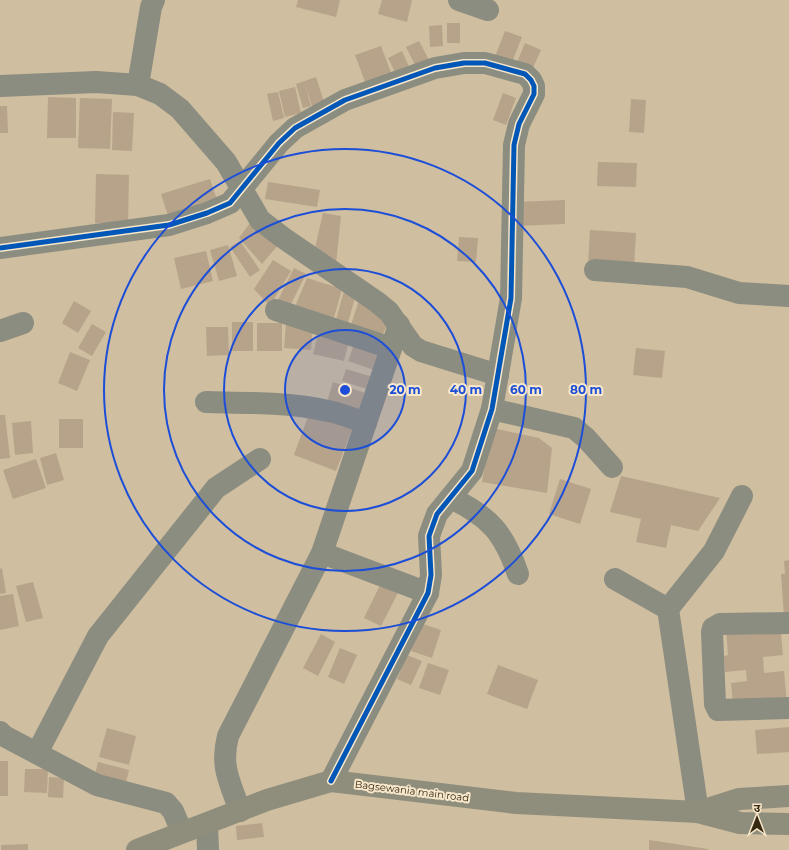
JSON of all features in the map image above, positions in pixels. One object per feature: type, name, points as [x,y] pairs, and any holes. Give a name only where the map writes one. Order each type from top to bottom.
[{"type":"main road","name":"Bagsewania main road","points":[[137,850],[267,800],[331,781],[516,803],[698,812]]},
{"type":"main road","points":[[698,812],[739,799],[789,796]]},
{"type":"main road","points":[[698,812],[740,823],[789,824]]},
{"type":"street","points":[[138,85],[154,0]]},
{"type":"street","points":[[459,0],[488,10]]},
{"type":"street","points":[[0,248],[169,225],[207,213],[230,203],[279,143],[295,128],[345,100],[435,68],[464,63],[485,63],[525,74],[534,86],[534,94],[519,124],[514,145],[511,298],[492,409],[472,471],[437,514],[429,536],[431,575],[428,593],[331,781]]},
{"type":"street","points":[[0,86],[96,82],[138,85],[160,94],[180,109],[226,162],[260,220],[282,237],[377,302],[389,312],[413,346],[421,351],[498,375]]},
{"type":"street","points":[[595,270],[687,277],[739,293],[789,296]]},
{"type":"street","points":[[276,310],[390,348]]},
{"type":"street","points":[[0,331],[23,323]]},
{"type":"street","points":[[240,811],[225,768],[224,752],[228,736],[322,553],[398,324]]},
{"type":"street","points":[[206,402],[283,404],[309,407],[330,411],[366,423]]},
{"type":"street","points":[[492,409],[574,428],[586,438],[612,467]]},
{"type":"street","points":[[31,749],[98,636],[216,488],[260,459]]},
{"type":"street","points":[[698,812],[668,610],[714,551],[742,496]]},
{"type":"street","points":[[451,498],[474,509],[499,532],[511,555],[518,574]]},
{"type":"street","points":[[322,553],[428,593]]},
{"type":"street","points":[[615,579],[668,610]]},
{"type":"street","points":[[789,623],[720,624],[713,628],[712,632],[715,704],[718,710],[789,708]]},
{"type":"street","points":[[0,732],[4,736],[97,785],[166,803],[173,811],[182,832]]},
{"type":"street","points":[[0,749],[31,749]]},
{"type":"street","points":[[207,824],[208,850]]},
{"type":"building","points":[[298,0],[340,0],[336,17],[296,7]]},
{"type":"building","points":[[382,0],[412,0],[407,22],[378,14]]},
{"type":"building","points":[[447,23],[460,23],[460,43],[447,43]]},
{"type":"building","points":[[442,25],[443,46],[430,47],[429,26]]},
{"type":"building","points":[[505,31],[522,37],[511,65],[494,59]]},
{"type":"building","points":[[419,41],[429,60],[416,67],[406,47]]},
{"type":"building","points":[[525,43],[541,50],[530,74],[515,67]]},
{"type":"building","points":[[381,46],[393,78],[367,87],[355,55]]},
{"type":"building","points":[[402,51],[411,71],[398,78],[388,58]]},
{"type":"building","points":[[316,77],[324,102],[312,106],[305,84],[311,106],[303,108],[296,84]]},
{"type":"building","points":[[295,87],[301,113],[285,117],[279,91]]},
{"type":"building","points":[[278,92],[284,118],[273,121],[267,94]]},
{"type":"building","points":[[503,93],[516,98],[506,125],[493,120]]},
{"type":"building","points":[[48,97],[76,98],[76,138],[47,138]]},
{"type":"building","points":[[80,98],[112,99],[110,149],[78,148]]},
{"type":"building","points":[[631,99],[646,100],[644,133],[629,132]]},
{"type":"building","points":[[0,106],[7,106],[8,133],[0,133]]},
{"type":"building","points":[[113,112],[134,113],[132,151],[112,150]]},
{"type":"building","points":[[598,162],[637,163],[636,187],[597,186]]},
{"type":"building","points":[[96,174],[129,175],[128,224],[95,223]]},
{"type":"building","points":[[210,179],[217,200],[168,216],[161,194]]},
{"type":"building","points":[[268,182],[320,190],[317,207],[265,199]]},
{"type":"building","points":[[565,200],[565,224],[516,226],[515,202]]},
{"type":"building","points":[[323,213],[341,216],[336,264],[313,257]]},
{"type":"building","points":[[250,223],[279,244],[262,264],[239,238]]},
{"type":"building","points":[[590,230],[636,233],[634,268],[588,266]]},
{"type":"building","points":[[459,237],[478,238],[476,262],[457,261]]},
{"type":"building","points":[[240,241],[260,270],[250,277],[230,247]]},
{"type":"building","points":[[228,245],[237,276],[219,281],[210,250]]},
{"type":"building","points":[[206,251],[213,281],[181,289],[174,258]]},
{"type":"building","points":[[273,260],[291,271],[270,306],[254,289]]},
{"type":"building","points":[[294,268],[306,274],[288,310],[276,304]]},
{"type":"building","points":[[307,278],[342,289],[333,321],[294,309]]},
{"type":"building","points":[[344,291],[356,294],[346,330],[334,327]]},
{"type":"building","points":[[359,300],[390,319],[381,338],[350,328]]},
{"type":"building","points":[[74,301],[91,311],[78,333],[62,323]]},
{"type":"building","points":[[232,322],[253,322],[253,351],[232,351]]},
{"type":"building","points":[[257,323],[282,323],[282,351],[257,351]]},
{"type":"building","points":[[286,323],[313,325],[311,350],[284,348]]},
{"type":"building","points":[[92,324],[106,332],[92,356],[78,348]]},
{"type":"building","points":[[206,327],[228,327],[229,355],[207,356]]},
{"type":"building","points":[[318,334],[349,341],[344,361],[313,354]]},
{"type":"building","points":[[356,339],[382,348],[374,370],[348,361]]},
{"type":"building","points":[[636,348],[665,351],[662,378],[633,375]]},
{"type":"building","points":[[70,352],[90,360],[77,391],[58,383]]},
{"type":"building","points":[[346,369],[376,378],[373,391],[342,381]]},
{"type":"building","points":[[333,382],[371,395],[364,417],[326,405]]},
{"type":"building","points":[[310,411],[353,427],[336,471],[294,455]]},
{"type":"building","points":[[0,415],[5,415],[10,458],[0,459]]},
{"type":"building","points":[[59,419],[83,419],[83,448],[59,448]]},
{"type":"building","points":[[31,421],[33,453],[15,455],[12,423]]},
{"type":"building","points":[[492,428],[539,438],[552,448],[547,493],[482,482]]},
{"type":"building","points":[[56,453],[64,480],[47,485],[40,458]]},
{"type":"building","points":[[36,459],[46,488],[13,499],[3,470]]},
{"type":"building","points":[[621,476],[720,498],[698,531],[671,525],[666,548],[636,542],[641,519],[610,512]]},
{"type":"building","points":[[560,479],[591,489],[580,524],[549,514]]},
{"type":"building","points":[[789,560],[789,615],[784,616],[781,574],[785,574],[784,561]]},
{"type":"building","points":[[2,568],[6,593],[0,594],[0,569]]},
{"type":"building","points":[[382,581],[400,589],[381,626],[364,618]]},
{"type":"building","points":[[33,582],[43,618],[26,622],[16,586]]},
{"type":"building","points":[[13,594],[19,626],[0,630],[0,596]]},
{"type":"building","points":[[420,623],[441,630],[432,658],[411,651]]},
{"type":"building","points":[[780,624],[783,655],[763,657],[764,673],[784,671],[787,705],[733,705],[731,683],[747,681],[746,670],[725,672],[724,656],[728,655],[726,629]]},
{"type":"building","points":[[321,634],[335,642],[318,676],[303,668]]},
{"type":"building","points":[[340,648],[357,655],[344,684],[328,677]]},
{"type":"building","points":[[407,655],[422,661],[411,685],[397,679]]},
{"type":"building","points":[[428,663],[449,670],[440,695],[419,688]]},
{"type":"building","points":[[498,665],[538,680],[527,709],[487,694]]},
{"type":"building","points":[[789,727],[789,752],[757,754],[755,730]]},
{"type":"building","points":[[107,728],[136,736],[129,765],[99,757]]},
{"type":"building","points":[[0,761],[8,761],[8,796],[0,796]]},
{"type":"building","points":[[98,762],[129,770],[125,787],[94,779]]},
{"type":"building","points":[[25,769],[48,769],[47,793],[24,792]]},
{"type":"building","points":[[49,777],[64,778],[63,798],[48,797]]},
{"type":"building","points":[[262,823],[264,837],[237,840],[236,826]]},
{"type":"building","points":[[649,840],[708,849],[708,850],[649,850]]},
{"type":"building","points":[[28,844],[28,850],[1,850],[1,845]]},
{"type":"cycle path","points":[[0,248],[169,225],[207,213],[230,203],[279,143],[295,128],[345,100],[435,68],[464,63],[485,63],[525,74],[531,80],[534,86],[534,94],[519,124],[514,145],[511,298],[492,409],[472,471],[437,514],[429,536],[431,575],[428,593],[331,781]]}]
